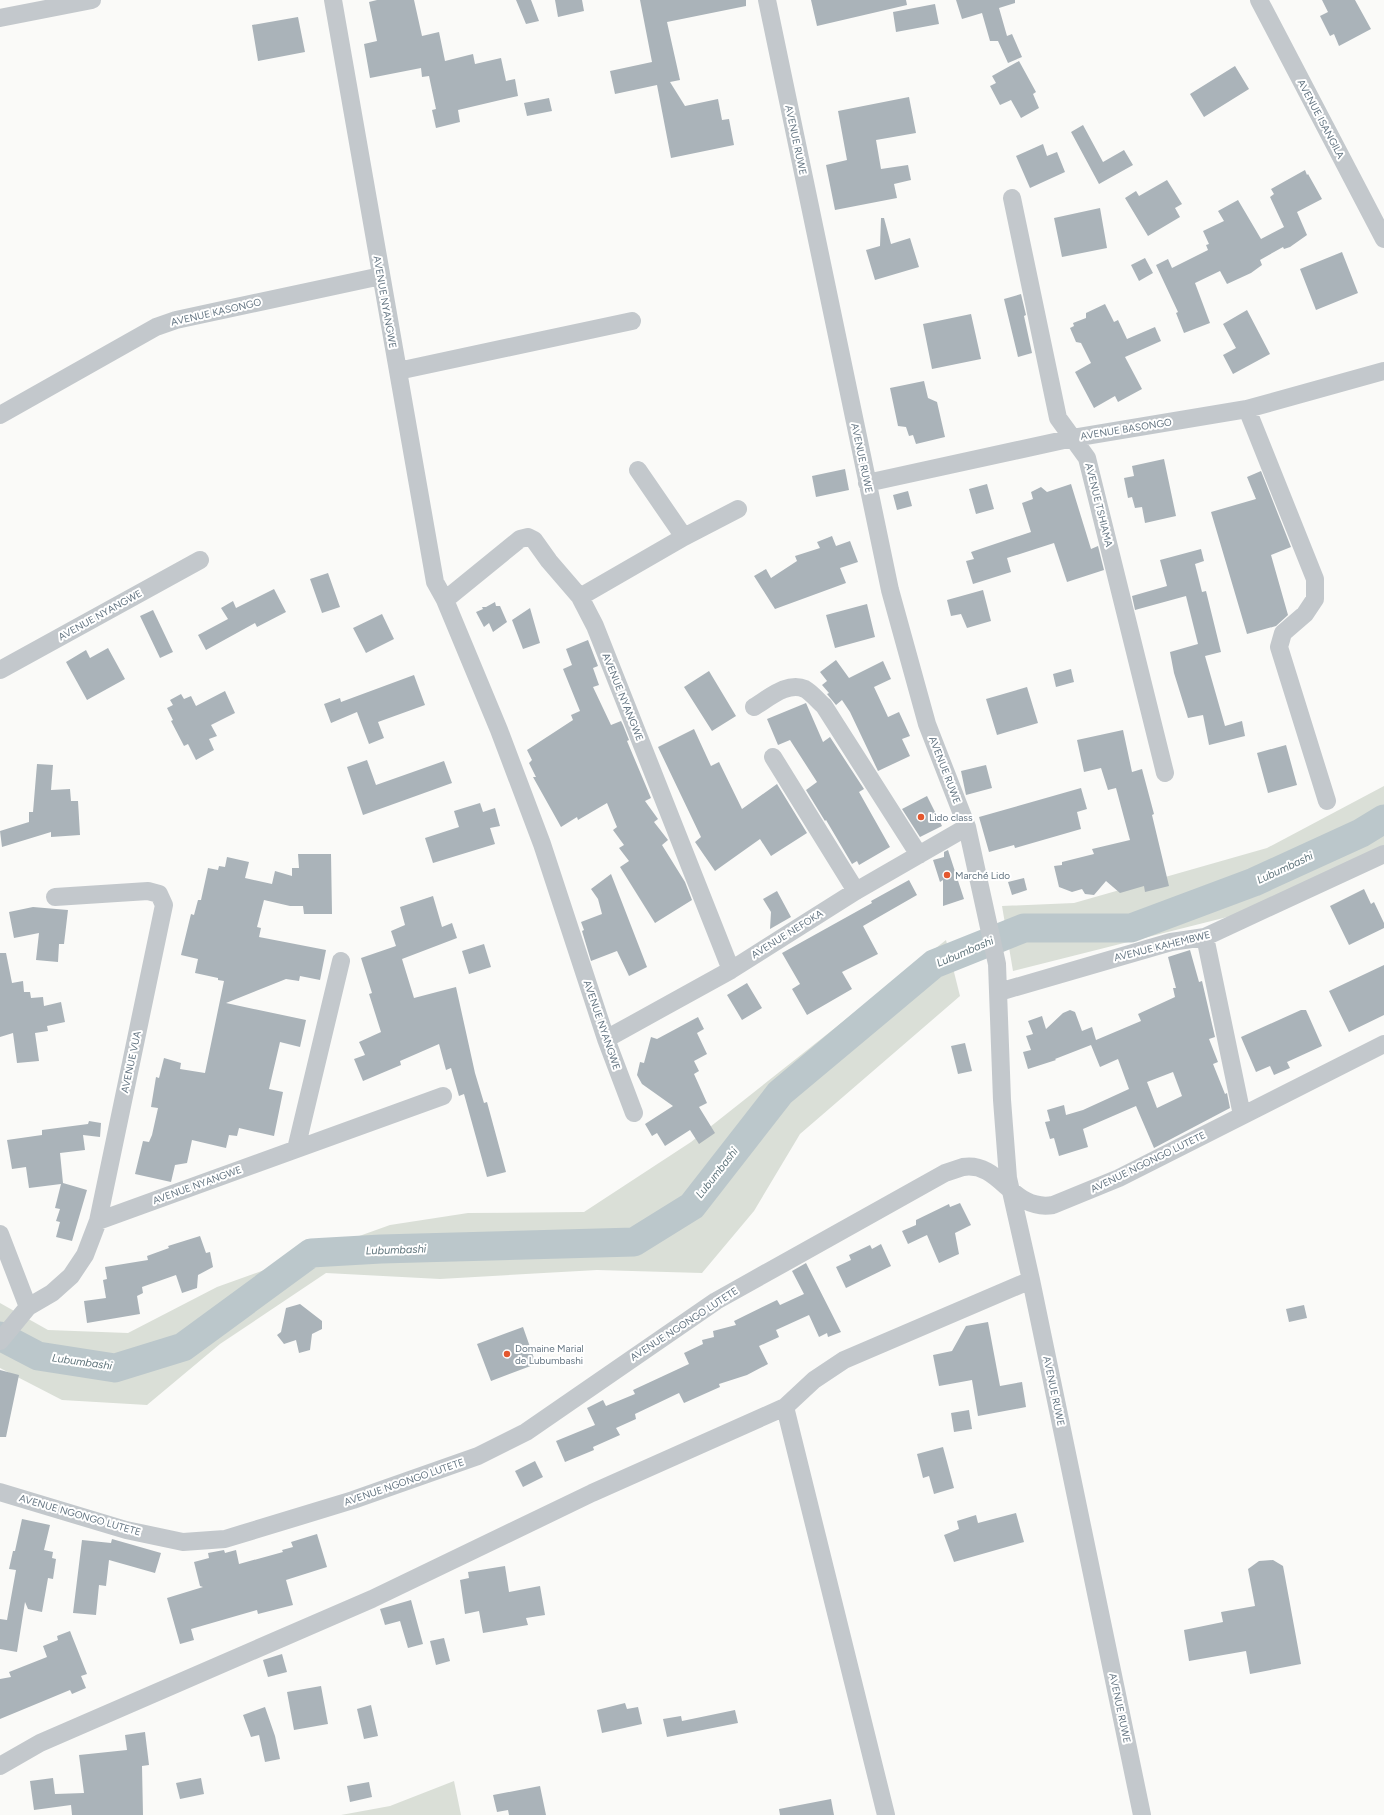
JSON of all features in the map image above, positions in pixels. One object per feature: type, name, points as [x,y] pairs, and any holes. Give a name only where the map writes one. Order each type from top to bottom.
[{"type":"street","points":[[0,18],[92,0]]},
{"type":"street","name":"AVENUE NYANGWE","points":[[333,0],[435,582],[446,600],[499,730],[542,844],[606,1040],[634,1113]]},
{"type":"street","name":"AVENUE RUWE","points":[[767,0],[890,590],[927,724],[967,827],[997,964],[1002,1100],[1008,1178],[1031,1280],[1142,1815]]},
{"type":"street","name":"AVENUE ISANGILA","points":[[1259,0],[1384,239]]},
{"type":"street","name":"AVENUE TSHIAMA","points":[[1012,198],[1058,418],[1087,458],[1165,773]]},
{"type":"street","name":"AVENUE KASONGO","points":[[0,415],[156,327],[176,320],[381,276]]},
{"type":"street","points":[[398,371],[632,321]]},
{"type":"street","name":"AVENUE BASONGO","points":[[867,483],[1073,438],[1247,409],[1384,371]]},
{"type":"street","points":[[1247,409],[1315,579],[1315,599],[1305,614],[1283,634],[1279,647],[1327,801]]},
{"type":"street","points":[[638,470],[684,537]]},
{"type":"street","points":[[580,597],[684,537],[738,509]]},
{"type":"street","name":"AVENUE NYANGWE","points":[[446,600],[520,539],[528,537],[534,540],[549,561],[580,597],[595,626],[731,970]]},
{"type":"street","name":"AVENUE NYANGWE","points":[[0,670],[200,560]]},
{"type":"street","points":[[754,707],[785,689],[794,686],[806,690],[824,706],[919,855]]},
{"type":"street","points":[[773,757],[856,891]]},
{"type":"street","name":"AVENUE NEFOKA","points":[[606,1040],[731,970],[856,891],[967,827]]},
{"type":"street","name":"AVENUE KAHEMBWE","points":[[999,992],[1171,942],[1205,937],[1384,854]]},
{"type":"street","name":"AVENUE VUA","points":[[26,1310],[52,1293],[71,1276],[85,1255],[98,1221],[164,905],[159,894],[148,891],[55,898]]},
{"type":"street","points":[[1205,937],[1242,1115]]},
{"type":"street","points":[[296,1149],[341,961]]},
{"type":"street","name":"AVENUE NGONGO LUTETE","points":[[0,1492],[133,1532],[183,1542],[226,1539],[353,1500],[478,1456],[526,1432],[716,1301],[945,1173],[963,1167],[978,1168],[991,1172],[1011,1192],[1031,1204],[1043,1207],[1053,1205],[1119,1178],[1384,1044]]},
{"type":"street","name":"AVENUE NYANGWE","points":[[98,1221],[443,1096]]},
{"type":"street","points":[[0,1234],[26,1310],[0,1341]]},
{"type":"street","points":[[0,1766],[40,1743],[372,1599],[592,1493],[785,1407],[814,1380],[844,1360],[1031,1280]]},
{"type":"street","points":[[785,1407],[886,1815]]},
{"type":"shaded area","points":[[1384,786],[1384,850],[1303,898],[1013,971],[1002,906],[1074,903],[1267,848]]},
{"type":"shaded area","points":[[946,940],[960,996],[800,1134],[754,1211],[702,1273],[597,1270],[440,1279],[326,1273],[220,1344],[147,1405],[62,1400],[0,1368],[0,1303],[48,1330],[128,1333],[217,1287],[390,1225],[468,1213],[584,1212],[691,1142]]},
{"type":"shaded area","points":[[454,1781],[461,1815],[341,1815],[390,1806]]},
{"type":"building","points":[[377,0],[414,0],[422,36],[439,32],[445,61],[473,54],[475,64],[501,58],[506,81],[515,79],[518,96],[458,110],[460,122],[436,128],[432,110],[436,109],[429,76],[422,77],[421,68],[370,78],[364,44],[377,41],[369,2]]},
{"type":"building","points":[[516,0],[531,0],[539,21],[526,24]]},
{"type":"building","points":[[555,0],[582,0],[584,11],[558,17]]},
{"type":"building","points":[[640,0],[746,0],[746,6],[667,22],[680,80],[670,82],[685,106],[718,99],[722,120],[729,119],[734,145],[671,158],[657,85],[615,94],[610,71],[652,62]]},
{"type":"building","points":[[811,0],[906,0],[907,5],[817,26]]},
{"type":"building","points":[[956,0],[1015,0],[1015,3],[999,8],[1007,36],[1012,34],[1022,57],[1008,63],[998,41],[990,41],[982,13],[962,19]]},
{"type":"building","points":[[1322,0],[1355,0],[1371,29],[1339,46],[1334,34],[1330,36],[1320,16],[1328,12]]},
{"type":"building","points":[[935,4],[939,24],[896,32],[893,12]]},
{"type":"building","points":[[298,17],[305,52],[258,61],[252,25]]},
{"type":"building","points":[[1019,61],[1036,92],[1033,94],[1039,108],[1021,118],[1011,100],[1000,105],[990,86],[996,83],[992,76]]},
{"type":"building","points":[[1235,66],[1249,89],[1204,117],[1190,94]]},
{"type":"building","points":[[909,97],[916,133],[876,140],[881,169],[908,165],[911,180],[894,184],[897,198],[835,210],[826,165],[847,160],[838,111]]},
{"type":"building","points":[[549,98],[552,111],[527,116],[524,103]]},
{"type":"building","points":[[1083,125],[1103,162],[1124,150],[1133,165],[1099,184],[1071,132]]},
{"type":"building","points":[[1043,144],[1047,156],[1057,152],[1065,172],[1030,188],[1016,156]]},
{"type":"building","points":[[1305,170],[1322,199],[1297,212],[1307,235],[1290,247],[1284,249],[1283,247],[1260,260],[1262,265],[1251,273],[1227,284],[1220,271],[1195,283],[1210,323],[1184,333],[1176,313],[1178,312],[1156,265],[1168,259],[1172,268],[1208,250],[1206,245],[1209,244],[1203,231],[1224,221],[1218,211],[1238,200],[1261,239],[1284,227],[1270,197],[1274,194],[1271,189]]},
{"type":"building","points":[[1167,180],[1182,204],[1175,208],[1180,217],[1148,236],[1125,198],[1136,191],[1139,196]]},
{"type":"building","points":[[1100,208],[1107,248],[1062,257],[1054,218]]},
{"type":"building","points":[[881,218],[884,218],[891,244],[910,238],[919,267],[875,280],[866,250],[880,246]]},
{"type":"building","points":[[1342,252],[1358,293],[1316,310],[1300,269]]},
{"type":"building","points":[[1145,258],[1153,273],[1139,281],[1131,265]]},
{"type":"building","points":[[1021,294],[1032,353],[1018,357],[1004,299]]},
{"type":"building","points":[[1105,304],[1114,322],[1118,320],[1127,339],[1155,327],[1161,341],[1125,357],[1142,389],[1118,402],[1115,396],[1094,408],[1075,372],[1091,363],[1081,343],[1076,342],[1070,328],[1074,326],[1073,323],[1086,318],[1086,313]]},
{"type":"building","points":[[1247,310],[1270,354],[1233,374],[1223,355],[1236,348],[1223,324]]},
{"type":"building","points":[[971,314],[981,359],[932,369],[923,324]]},
{"type":"building","points":[[924,381],[928,398],[937,402],[945,437],[916,444],[913,435],[909,436],[906,427],[898,426],[890,388]]},
{"type":"building","points":[[1164,459],[1176,516],[1145,523],[1142,507],[1135,508],[1132,497],[1128,498],[1124,478],[1134,476],[1132,466]]},
{"type":"building","points":[[845,469],[849,490],[816,497],[812,476]]},
{"type":"building","points":[[1261,471],[1291,547],[1271,555],[1288,615],[1276,626],[1247,634],[1211,512],[1256,499],[1247,477]]},
{"type":"building","points":[[987,484],[994,509],[976,514],[969,489]]},
{"type":"building","points":[[1071,484],[1091,549],[1098,546],[1104,570],[1067,582],[1054,543],[1007,558],[1011,572],[973,584],[966,561],[974,559],[971,552],[1031,532],[1022,503],[1033,499],[1031,492],[1041,487],[1047,492]]},
{"type":"building","points":[[908,491],[912,506],[897,510],[893,495]]},
{"type":"building","points":[[832,536],[836,546],[850,541],[858,562],[840,568],[846,583],[775,609],[754,576],[766,569],[771,578],[797,561],[795,556],[820,548],[817,542]]},
{"type":"building","points":[[1201,549],[1204,561],[1195,564],[1202,592],[1206,591],[1221,652],[1205,656],[1225,726],[1242,721],[1245,736],[1209,745],[1203,715],[1188,718],[1174,673],[1170,652],[1198,644],[1186,596],[1135,610],[1132,596],[1167,586],[1160,560]]},
{"type":"building","points":[[328,573],[340,607],[322,613],[310,579]]},
{"type":"building","points":[[274,589],[286,612],[257,627],[255,623],[206,650],[198,635],[228,619],[221,608],[233,601],[236,608]]},
{"type":"building","points":[[983,590],[991,621],[967,628],[961,614],[951,616],[947,600]]},
{"type":"building","points":[[495,602],[496,606],[500,606],[507,622],[493,632],[489,623],[484,627],[476,612],[483,609],[482,607],[486,607]]},
{"type":"building","points":[[867,604],[875,637],[835,648],[826,615]]},
{"type":"building","points":[[530,608],[540,643],[523,649],[512,620]]},
{"type":"building","points":[[153,610],[173,652],[160,658],[140,616]]},
{"type":"building","points":[[382,614],[394,639],[366,653],[353,628]]},
{"type":"building","points":[[588,640],[598,666],[593,668],[599,685],[593,687],[611,725],[621,721],[623,725],[629,740],[627,741],[651,798],[645,801],[658,819],[654,822],[668,840],[662,845],[685,882],[692,900],[655,923],[620,867],[629,861],[619,848],[624,845],[613,830],[617,827],[607,803],[578,820],[577,817],[561,827],[533,777],[536,777],[529,763],[532,760],[527,750],[573,720],[571,715],[580,711],[563,669],[572,665],[566,649]]},
{"type":"building","points":[[108,648],[125,679],[87,700],[66,662],[86,650],[90,658]]},
{"type":"building","points":[[836,660],[849,678],[883,661],[891,679],[874,687],[888,717],[899,712],[910,736],[902,739],[910,756],[878,771],[850,712],[842,700],[836,705],[822,685],[827,681],[820,672]]},
{"type":"building","points":[[1071,669],[1074,682],[1056,687],[1053,674]]},
{"type":"building","points":[[709,671],[736,716],[712,731],[684,687]]},
{"type":"building","points":[[414,675],[425,705],[378,722],[384,738],[369,744],[357,712],[331,723],[324,704],[340,698],[341,702]]},
{"type":"building","points":[[1027,687],[1038,723],[997,735],[986,699]]},
{"type":"building","points":[[225,691],[235,713],[211,725],[217,736],[209,739],[214,750],[196,760],[188,744],[184,746],[171,721],[173,720],[167,708],[173,705],[170,700],[181,694],[184,699],[191,696],[196,706]]},
{"type":"building","points":[[806,703],[823,742],[830,737],[864,789],[859,792],[890,847],[859,865],[857,861],[852,864],[806,790],[817,782],[790,740],[778,745],[767,719]]},
{"type":"building","points":[[694,729],[711,766],[719,762],[742,809],[777,784],[807,833],[771,856],[760,839],[715,871],[695,842],[701,837],[658,747]]},
{"type":"building","points":[[1123,730],[1132,772],[1142,769],[1154,814],[1152,815],[1169,886],[1145,892],[1144,886],[1120,893],[1106,881],[1094,895],[1085,894],[1082,889],[1072,892],[1059,887],[1054,866],[1062,865],[1062,862],[1094,854],[1092,849],[1130,840],[1116,788],[1108,790],[1101,768],[1084,772],[1077,740]]},
{"type":"building","points":[[1286,745],[1297,785],[1268,793],[1257,753]]},
{"type":"building","points":[[367,760],[376,785],[444,761],[452,783],[363,815],[347,767]]},
{"type":"building","points":[[37,764],[53,765],[51,790],[70,789],[71,801],[78,801],[80,835],[51,837],[51,832],[2,847],[0,831],[29,822],[29,812],[33,812]]},
{"type":"building","points":[[986,765],[992,788],[966,795],[961,771]]},
{"type":"building","points":[[1081,788],[1087,809],[1077,812],[1081,829],[1015,848],[1014,845],[989,852],[979,817]]},
{"type":"building","points":[[927,796],[942,826],[920,837],[902,809]]},
{"type":"building","points":[[480,803],[483,812],[495,808],[500,826],[490,828],[495,844],[433,863],[425,838],[459,827],[454,811]]},
{"type":"building","name":"Marché Lido","points":[[948,850],[964,899],[943,906],[943,880],[940,882],[933,860],[944,857],[944,852]]},
{"type":"building","points":[[298,854],[331,854],[332,914],[304,914],[303,906],[290,906],[264,900],[257,927],[261,928],[259,937],[326,950],[320,980],[300,976],[299,981],[286,979],[226,1003],[306,1020],[300,1047],[280,1042],[269,1089],[283,1092],[274,1136],[239,1128],[237,1136],[229,1135],[226,1148],[192,1140],[187,1163],[175,1165],[171,1182],[135,1174],[143,1141],[149,1142],[152,1135],[158,1108],[151,1107],[156,1077],[159,1078],[164,1058],[181,1063],[180,1069],[205,1073],[224,981],[218,980],[218,978],[195,973],[198,959],[181,955],[191,914],[194,915],[198,900],[201,900],[208,868],[218,870],[219,866],[225,867],[227,857],[249,862],[245,878],[272,884],[275,871],[292,876],[292,868],[299,868]]},
{"type":"building","points":[[611,874],[647,967],[629,976],[617,951],[591,961],[582,931],[584,930],[581,922],[602,914],[598,899],[591,889]]},
{"type":"building","points":[[1024,878],[1027,890],[1012,895],[1008,882]]},
{"type":"building","points":[[909,880],[917,895],[863,926],[878,954],[842,972],[852,989],[807,1015],[792,989],[800,984],[782,953],[872,903],[871,901]]},
{"type":"building","points":[[1364,889],[1371,904],[1374,902],[1384,923],[1384,928],[1349,945],[1330,906]]},
{"type":"building","points":[[777,891],[791,917],[770,929],[771,912],[763,899]]},
{"type":"building","points":[[433,896],[442,927],[452,923],[457,938],[402,959],[414,998],[456,987],[475,1073],[484,1103],[487,1102],[506,1172],[487,1177],[464,1094],[459,1096],[451,1068],[446,1070],[439,1044],[400,1061],[401,1065],[363,1081],[354,1059],[365,1055],[359,1042],[381,1032],[369,994],[372,993],[361,958],[396,946],[391,931],[405,925],[400,907]]},
{"type":"building","points":[[33,907],[68,910],[64,944],[59,944],[58,962],[36,960],[39,933],[14,938],[9,912]]},
{"type":"building","points":[[484,944],[491,967],[469,974],[462,951]]},
{"type":"building","points":[[1190,950],[1199,982],[1202,981],[1215,1037],[1209,1039],[1218,1062],[1213,1064],[1225,1094],[1227,1093],[1230,1108],[1154,1148],[1136,1106],[1083,1129],[1088,1147],[1059,1156],[1054,1138],[1050,1139],[1045,1122],[1050,1121],[1047,1110],[1064,1105],[1066,1115],[1083,1110],[1129,1089],[1118,1059],[1100,1067],[1091,1045],[1055,1059],[1056,1060],[1028,1069],[1023,1052],[1031,1050],[1026,1036],[1033,1034],[1028,1021],[1042,1016],[1046,1029],[1063,1013],[1070,1010],[1075,1012],[1082,1031],[1092,1027],[1096,1040],[1141,1021],[1138,1014],[1175,997],[1173,988],[1176,988],[1168,957]],"holes":[[[1173,1072],[1182,1096],[1157,1108],[1147,1082]]]},
{"type":"building","points":[[0,953],[6,953],[12,983],[23,981],[24,992],[30,992],[31,998],[43,997],[44,1006],[61,1002],[65,1022],[47,1026],[48,1031],[35,1033],[39,1061],[17,1063],[13,1033],[0,1037]]},
{"type":"building","points":[[1384,965],[1384,1015],[1349,1032],[1329,991]]},
{"type":"building","points":[[747,983],[762,1008],[742,1020],[727,995]]},
{"type":"building","points":[[1301,1010],[1306,1010],[1322,1046],[1287,1062],[1290,1068],[1274,1075],[1270,1066],[1256,1072],[1241,1037]]},
{"type":"building","points":[[698,1017],[704,1029],[697,1033],[707,1054],[694,1061],[699,1071],[694,1074],[707,1103],[699,1107],[715,1133],[699,1144],[690,1130],[665,1146],[657,1133],[652,1136],[645,1124],[673,1106],[642,1084],[637,1075],[640,1062],[644,1063],[651,1037],[657,1039]]},
{"type":"building","points":[[965,1043],[972,1071],[958,1074],[951,1046]]},
{"type":"building","points":[[89,1121],[101,1123],[100,1137],[83,1135],[85,1150],[60,1153],[63,1183],[87,1190],[72,1241],[56,1237],[60,1222],[56,1221],[60,1209],[55,1208],[61,1184],[29,1188],[26,1167],[12,1169],[7,1140],[42,1135],[42,1130],[88,1124]]},
{"type":"building","points":[[960,1203],[971,1225],[955,1233],[959,1254],[939,1263],[927,1235],[908,1244],[902,1231],[916,1225],[916,1220],[949,1204],[950,1207]]},
{"type":"building","points":[[200,1236],[206,1253],[210,1252],[213,1267],[198,1275],[197,1288],[182,1293],[176,1275],[142,1287],[143,1293],[137,1296],[140,1314],[87,1323],[84,1301],[106,1298],[103,1280],[107,1279],[105,1267],[148,1260],[147,1256],[169,1248],[168,1246]]},
{"type":"building","points":[[881,1244],[891,1266],[846,1288],[836,1267],[851,1260],[849,1255],[870,1245],[872,1249]]},
{"type":"building","points":[[806,1263],[841,1332],[828,1337],[827,1333],[819,1337],[809,1315],[776,1330],[779,1337],[759,1346],[768,1364],[747,1375],[719,1384],[720,1387],[684,1403],[679,1393],[635,1414],[636,1419],[616,1428],[620,1435],[593,1447],[594,1450],[565,1462],[556,1441],[595,1425],[587,1408],[603,1400],[606,1406],[635,1394],[633,1390],[689,1364],[684,1353],[703,1344],[702,1340],[714,1337],[713,1331],[736,1325],[734,1321],[777,1300],[780,1305],[804,1294],[792,1271]]},
{"type":"building","points":[[300,1304],[322,1321],[322,1329],[312,1334],[310,1350],[299,1353],[296,1340],[284,1344],[277,1335],[281,1332],[286,1308]]},
{"type":"building","points":[[1304,1305],[1307,1318],[1289,1322],[1286,1309]]},
{"type":"building","points":[[988,1322],[1000,1386],[1022,1382],[1026,1407],[978,1416],[972,1380],[939,1386],[933,1355],[952,1351],[966,1326]]},
{"type":"building","name":"Domaine Marial de Lubumbashi","points":[[523,1327],[536,1364],[491,1381],[477,1344]]},
{"type":"building","points":[[0,1370],[19,1375],[6,1437],[0,1437]]},
{"type":"building","points":[[969,1410],[972,1429],[954,1432],[951,1413]]},
{"type":"building","points":[[943,1447],[954,1488],[934,1494],[929,1476],[923,1478],[917,1454]]},
{"type":"building","points":[[535,1461],[543,1477],[523,1487],[515,1471]]},
{"type":"building","points":[[1016,1513],[1024,1542],[954,1562],[944,1535],[959,1529],[957,1521],[976,1515],[978,1523]]},
{"type":"building","points":[[22,1519],[50,1525],[44,1550],[53,1552],[52,1558],[56,1559],[53,1579],[48,1578],[42,1612],[28,1609],[25,1602],[17,1652],[0,1649],[0,1619],[7,1620],[16,1570],[9,1569],[13,1551],[15,1551]]},
{"type":"building","points":[[317,1534],[327,1567],[286,1580],[293,1605],[258,1614],[257,1610],[191,1629],[194,1640],[180,1644],[167,1598],[203,1587],[200,1586],[194,1562],[209,1558],[208,1553],[224,1550],[225,1553],[236,1550],[239,1564],[283,1552],[282,1550],[293,1547],[291,1542]]},
{"type":"building","points":[[112,1539],[161,1553],[155,1573],[109,1560],[106,1586],[99,1585],[96,1615],[73,1613],[82,1540],[111,1543]]},
{"type":"building","points":[[1273,1560],[1283,1566],[1301,1664],[1250,1674],[1246,1651],[1189,1661],[1184,1630],[1223,1622],[1221,1612],[1255,1606],[1248,1569],[1259,1561]]},
{"type":"building","points":[[505,1566],[509,1592],[540,1586],[545,1615],[526,1618],[528,1625],[483,1633],[479,1611],[465,1614],[460,1580],[469,1578],[468,1572]]},
{"type":"building","points":[[411,1600],[423,1644],[408,1648],[400,1621],[385,1625],[380,1609]]},
{"type":"building","points":[[70,1631],[87,1674],[81,1676],[86,1688],[72,1694],[70,1690],[0,1719],[0,1679],[11,1677],[9,1672],[47,1657],[43,1646],[58,1640],[57,1636]]},
{"type":"building","points":[[444,1638],[450,1661],[436,1665],[430,1641]]},
{"type":"building","points":[[282,1654],[287,1672],[268,1677],[263,1660]]},
{"type":"building","points":[[321,1686],[328,1724],[294,1730],[287,1692]]},
{"type":"building","points":[[625,1703],[627,1709],[638,1707],[642,1724],[602,1733],[597,1710]]},
{"type":"building","points":[[371,1705],[378,1736],[364,1739],[357,1709]]},
{"type":"building","points":[[265,1707],[275,1736],[280,1759],[265,1762],[259,1735],[251,1737],[243,1715]]},
{"type":"building","points":[[735,1710],[738,1723],[667,1737],[663,1719],[681,1716],[682,1721]]},
{"type":"building","points":[[145,1732],[149,1765],[142,1766],[143,1815],[72,1815],[71,1805],[34,1810],[30,1781],[53,1778],[55,1794],[84,1793],[79,1755],[127,1750],[125,1735]]},
{"type":"building","points":[[201,1778],[204,1794],[180,1799],[176,1783]]},
{"type":"building","points":[[369,1782],[372,1797],[350,1802],[347,1786]]},
{"type":"building","points":[[540,1786],[546,1815],[509,1815],[508,1810],[497,1812],[493,1795]]},
{"type":"building","points":[[831,1799],[834,1815],[780,1815],[779,1809]]},
{"type":"waterway","name":"Lubumbashi","points":[[0,1336],[38,1356],[115,1368],[183,1347],[311,1253],[381,1249],[634,1242],[692,1206],[780,1093],[934,964],[1024,928],[1131,928],[1254,882],[1361,833],[1384,819]]},
{"type":"place","name":"Lido class","points":[[921,817]]},
{"type":"place","name":"Marché Lido","points":[[947,875]]},
{"type":"place","name":"Domaine Marial de Lubumbashi","points":[[507,1354]]}]
